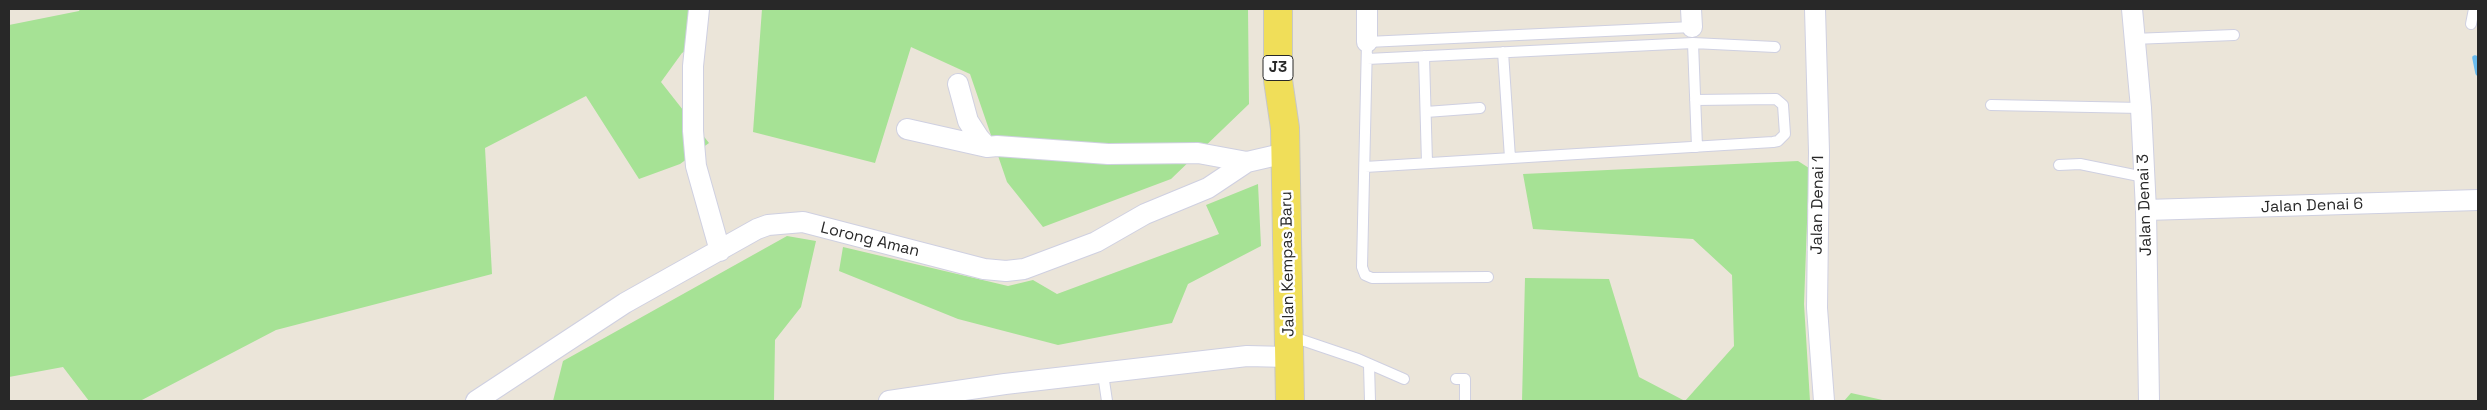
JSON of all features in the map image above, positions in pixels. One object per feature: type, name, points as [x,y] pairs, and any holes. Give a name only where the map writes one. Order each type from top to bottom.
[{"type":"main road","name":"Jalan Kempas Baru","points":[[1278,9],[1278,80],[1286,140]]},
{"type":"main road","name":"Jalan Kempas Baru","points":[[1290,401],[1286,140],[1292,81],[1291,9]]},
{"type":"street","points":[[699,9],[693,66],[695,148],[704,197],[720,251]]},
{"type":"street","points":[[1367,9],[1367,51]]},
{"type":"street","name":"Jalan Denai 1","points":[[1815,9],[1819,152],[1817,308],[1824,401]]},
{"type":"street","name":"Jalan Denai 3","points":[[2132,9],[2133,39],[2141,108],[2146,210],[2149,401]]},
{"type":"street","points":[[958,84],[968,121],[978,138],[987,147]]},
{"type":"street","points":[[908,129],[987,147],[996,146],[1108,154],[1198,153],[1247,162]]},
{"type":"street","name":"Lorong Aman","points":[[476,401],[625,303],[762,227],[797,222],[984,269],[1006,271],[1024,269],[1096,242],[1144,214],[1208,188],[1247,162],[1286,140]]},
{"type":"street","name":"Jalan Denai 6","points":[[2146,210],[2478,200]]},
{"type":"street","points":[[888,401],[1004,384],[1247,356],[1289,346]]},
{"type":"lane","points":[[2471,24],[2474,9]]},
{"type":"lane","points":[[1367,51],[1692,26],[1775,47]]},
{"type":"lane","points":[[1367,51],[1424,56],[1503,52],[1692,26]]},
{"type":"lane","points":[[1692,26],[1697,147]]},
{"type":"lane","points":[[2133,39],[2234,35]]},
{"type":"lane","points":[[1367,51],[1366,167],[1362,267],[1365,274],[1372,278],[1488,276]]},
{"type":"lane","points":[[1503,52],[1510,158]]},
{"type":"lane","points":[[1424,56],[1427,163]]},
{"type":"lane","points":[[1366,167],[1773,142],[1782,138],[1785,128],[1783,106],[1776,99],[1695,100]]},
{"type":"lane","points":[[1991,105],[2141,108]]},
{"type":"lane","points":[[1426,112],[1480,108]]},
{"type":"lane","points":[[2060,165],[2080,164],[2144,176]]},
{"type":"lane","points":[[1289,346],[1369,365],[1404,378]]},
{"type":"lane","points":[[1369,365],[1370,401]]},
{"type":"lane","points":[[1102,374],[1107,401]]},
{"type":"lane","points":[[1456,379],[1465,380],[1465,401]]},
{"type":"green space","points":[[80,9],[703,9],[702,41],[682,53],[661,82],[709,143],[680,164],[639,179],[586,96],[485,148],[492,274],[276,330],[140,401],[89,401],[63,367],[9,377],[9,25],[79,11]]},
{"type":"green space","points":[[762,9],[1248,9],[1249,104],[1171,179],[1043,227],[1007,182],[970,74],[911,47],[875,163],[753,132]]},
{"type":"green space","points":[[1798,161],[1809,168],[1804,304],[1810,401],[1685,401],[1734,346],[1732,275],[1693,239],[1533,229],[1523,174]]},
{"type":"green space","points":[[1258,184],[1261,246],[1188,284],[1172,323],[1058,345],[958,319],[839,271],[843,247],[1008,286],[1033,280],[1057,294],[1219,234],[1206,205]]},
{"type":"green space","points":[[787,236],[816,241],[801,307],[775,340],[774,401],[553,401],[563,361]]},
{"type":"green space","points":[[1525,278],[1609,279],[1639,377],[1685,401],[1522,401]]},
{"type":"green space","points":[[1851,393],[1887,401],[1844,401]]},
{"type":"waterway","points":[[2475,58],[2478,73]]}]
